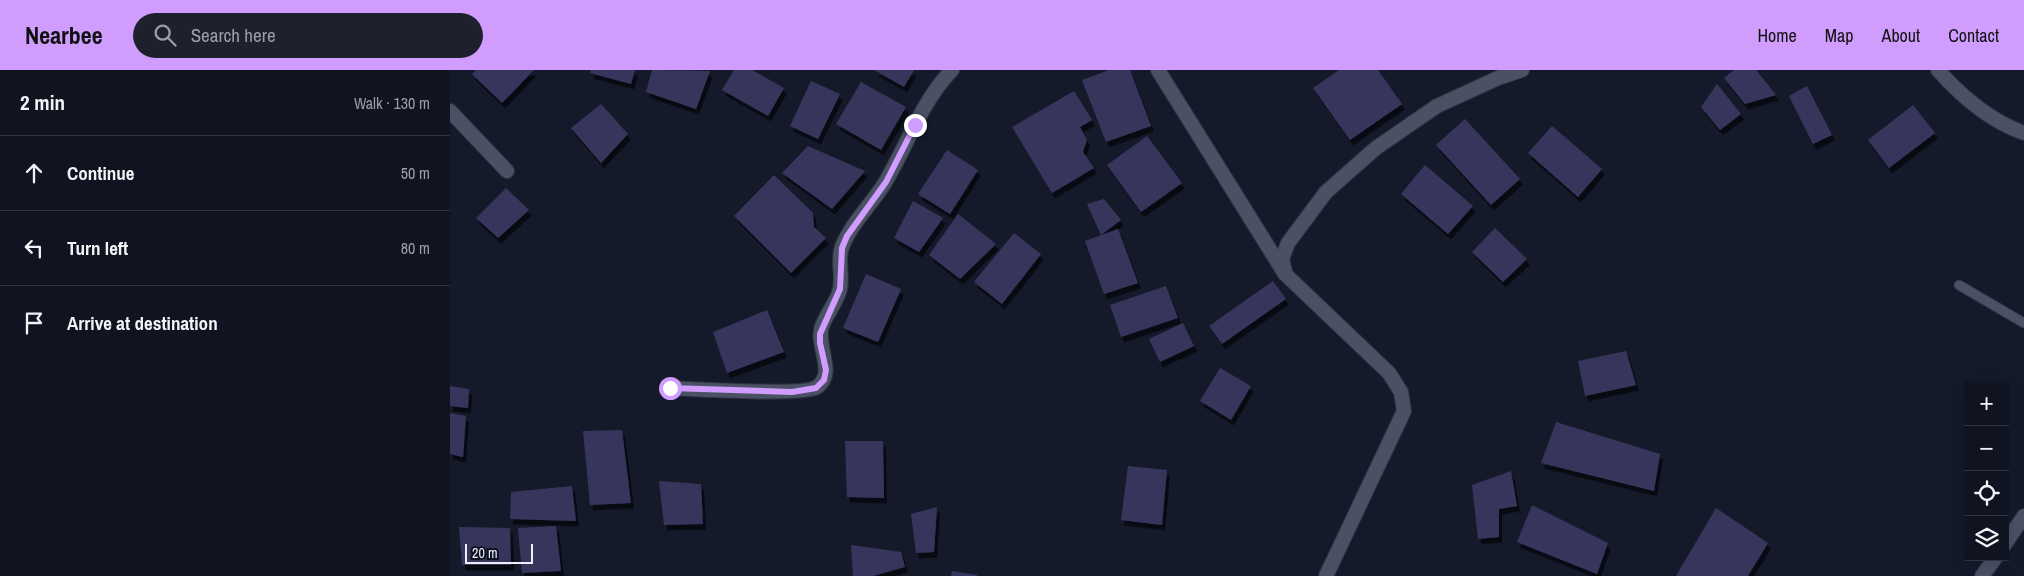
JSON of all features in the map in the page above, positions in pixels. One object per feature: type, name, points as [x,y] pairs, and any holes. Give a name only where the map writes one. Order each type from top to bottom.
[{"type":"street","points":[[670,388],[792,392],[816,388],[824,380],[826,370],[820,334],[840,289],[842,248],[847,236],[886,182],[915,125],[939,84],[952,70]]},
{"type":"street","points":[[1158,70],[1285,274],[1389,373],[1401,392],[1404,411],[1326,576]]},
{"type":"street","points":[[1285,274],[1282,259],[1288,243],[1326,192],[1376,148],[1437,106],[1498,78],[1522,70]]},
{"type":"street","points":[[1938,70],[1954,88],[1991,117],[2024,134]]},
{"type":"street","points":[[450,111],[507,171]]},
{"type":"street","points":[[2009,538],[2024,516]]},
{"type":"street","points":[[1982,576],[1993,561]]},
{"type":"lane","points":[[1959,285],[2024,323]]},
{"type":"building","points":[[476,70],[534,70],[502,103],[472,74]]},
{"type":"building","points":[[591,70],[635,70],[631,84],[590,73]]},
{"type":"building","points":[[652,70],[710,71],[696,109],[646,92]]},
{"type":"building","points":[[734,70],[752,70],[784,88],[768,116],[722,90]]},
{"type":"building","points":[[874,70],[914,70],[904,87]]},
{"type":"building","points":[[1109,70],[1130,70],[1151,126],[1106,142],[1082,80]]},
{"type":"building","points":[[1339,70],[1378,70],[1402,104],[1350,140],[1313,88]]},
{"type":"building","points":[[1734,70],[1756,70],[1776,95],[1745,104],[1724,78]]},
{"type":"building","points":[[811,81],[840,94],[818,139],[790,126]]},
{"type":"building","points":[[861,82],[906,107],[881,150],[836,124]]},
{"type":"building","points":[[1717,84],[1741,114],[1720,130],[1701,107]]},
{"type":"building","points":[[1807,86],[1832,135],[1813,144],[1789,96]]},
{"type":"building","points":[[1074,91],[1092,120],[1080,127],[1087,140],[1083,152],[1094,168],[1052,193],[1012,127]]},
{"type":"building","points":[[601,104],[628,134],[601,163],[571,128]]},
{"type":"building","points":[[1913,105],[1935,133],[1889,168],[1868,140]]},
{"type":"building","points":[[1465,119],[1520,179],[1491,205],[1436,145]]},
{"type":"building","points":[[1552,126],[1602,169],[1578,197],[1528,153]]},
{"type":"building","points":[[1147,136],[1182,183],[1141,212],[1107,165]]},
{"type":"building","points":[[808,146],[865,171],[832,209],[782,173]]},
{"type":"building","points":[[947,150],[978,170],[950,214],[918,194]]},
{"type":"building","points":[[1425,165],[1473,206],[1448,234],[1401,194]]},
{"type":"building","points":[[774,175],[813,213],[814,227],[826,238],[791,273],[734,216]]},
{"type":"building","points":[[506,188],[529,210],[498,238],[476,218]]},
{"type":"building","points":[[1104,199],[1121,220],[1101,235],[1087,204]]},
{"type":"building","points":[[913,201],[943,218],[919,252],[894,238]]},
{"type":"building","points":[[958,214],[996,244],[960,279],[929,255]]},
{"type":"building","points":[[1495,228],[1527,259],[1503,282],[1472,252]]},
{"type":"building","points":[[1118,229],[1138,283],[1104,294],[1085,241]]},
{"type":"building","points":[[1014,233],[1041,254],[1002,304],[974,282]]},
{"type":"building","points":[[866,274],[901,289],[878,342],[843,328]]},
{"type":"building","points":[[1273,281],[1286,299],[1222,344],[1209,326]]},
{"type":"building","points":[[1166,286],[1178,318],[1121,337],[1110,305]]},
{"type":"building","points":[[767,310],[784,352],[727,373],[713,332]]},
{"type":"building","points":[[1183,323],[1194,346],[1160,362],[1149,339]]},
{"type":"building","points":[[1626,351],[1636,385],[1585,396],[1578,361]]},
{"type":"building","points":[[1220,368],[1251,386],[1231,420],[1200,401]]},
{"type":"building","points":[[450,386],[469,389],[468,408],[450,406]]},
{"type":"building","points":[[450,413],[466,416],[463,457],[450,454]]},
{"type":"building","points":[[1556,422],[1660,454],[1654,491],[1541,463]]},
{"type":"building","points":[[622,430],[631,503],[590,505],[583,431]]},
{"type":"building","points":[[845,441],[883,441],[884,498],[847,497]]},
{"type":"building","points":[[1128,466],[1167,470],[1162,525],[1121,520]]},
{"type":"building","points":[[1511,471],[1517,506],[1499,509],[1499,537],[1478,539],[1472,485]]},
{"type":"building","points":[[659,481],[701,484],[703,524],[664,525]]},
{"type":"building","points":[[572,486],[576,521],[510,519],[511,492]]},
{"type":"building","points":[[1532,505],[1608,543],[1597,574],[1517,542]]},
{"type":"building","points":[[937,507],[934,552],[916,553],[911,514]]},
{"type":"building","points":[[1716,508],[1768,543],[1748,576],[1676,576]]},
{"type":"building","points":[[556,526],[561,571],[522,573],[518,528]]},
{"type":"building","points":[[459,527],[510,528],[511,565],[462,565]]},
{"type":"building","points":[[851,545],[901,552],[905,567],[873,576],[853,576]]},
{"type":"building","points":[[952,571],[977,575],[977,576],[951,576]]},
{"type":"route","points":[[670,388],[792,392],[816,388],[824,380],[826,370],[820,334],[840,289],[842,276],[840,257],[842,248],[847,236],[886,182],[915,125]]}]
